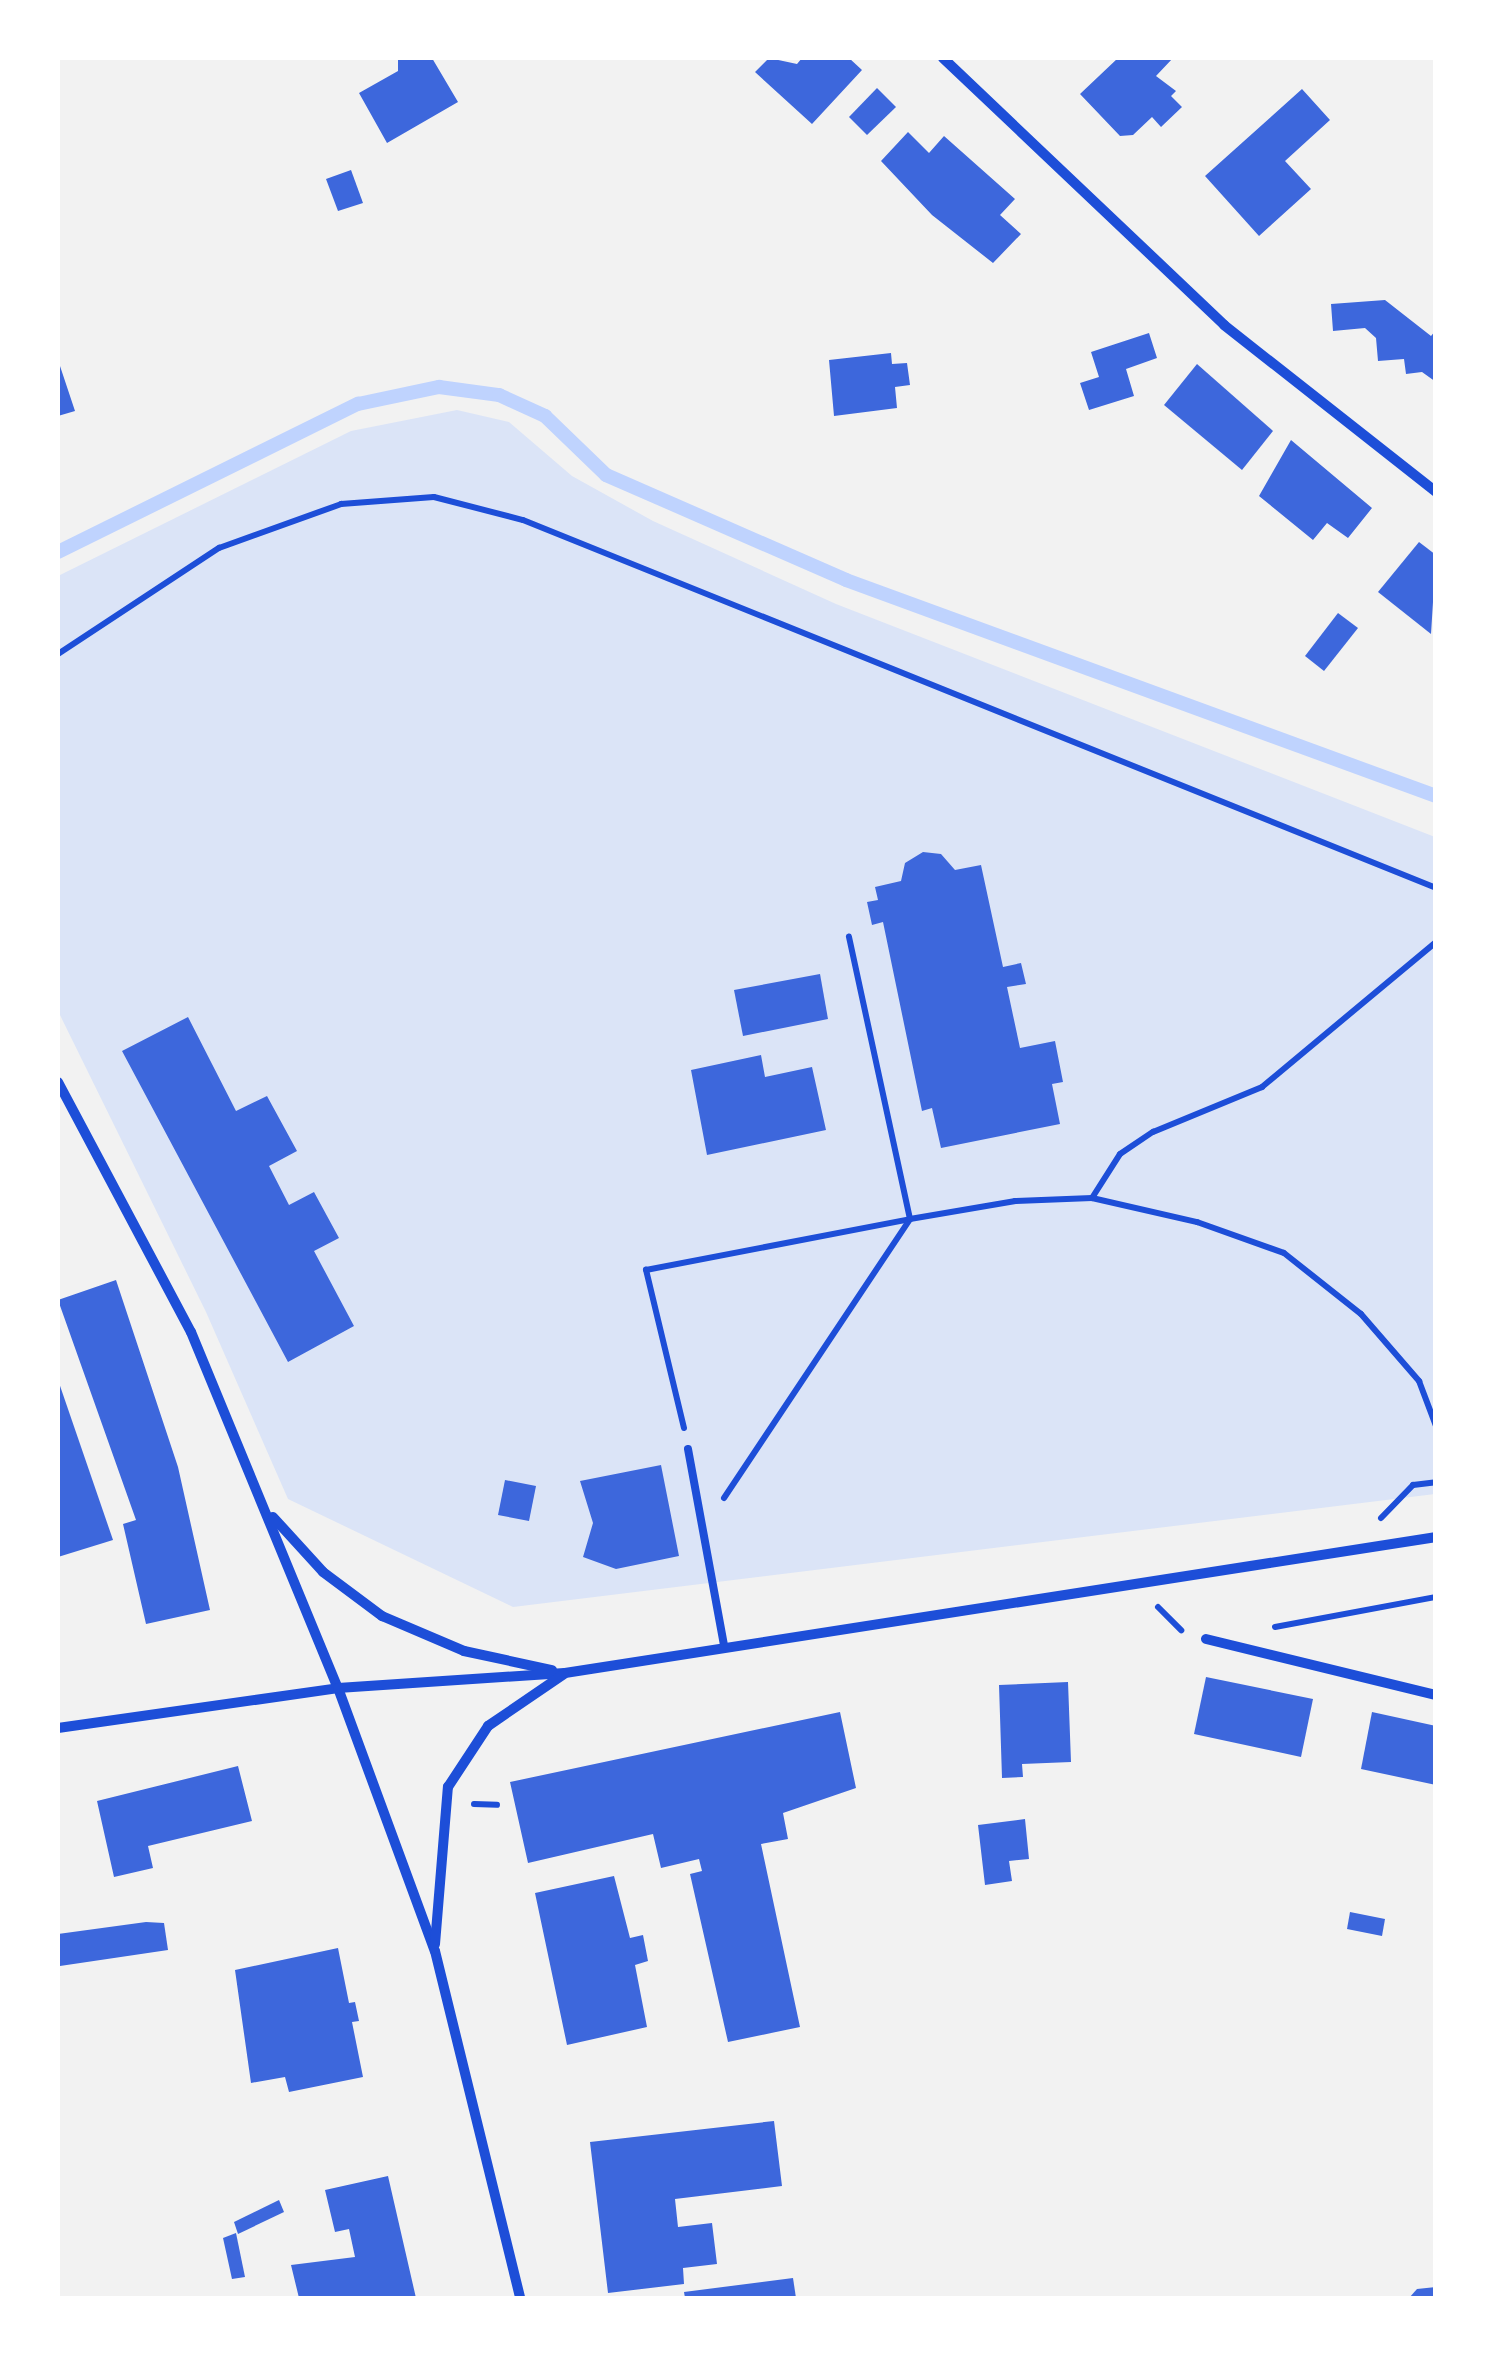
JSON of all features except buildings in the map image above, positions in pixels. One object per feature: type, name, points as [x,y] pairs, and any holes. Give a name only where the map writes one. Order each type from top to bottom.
[{"type":"street","points":[[943,58],[1224,324],[1436,492]]},
{"type":"street","points":[[58,1082],[192,1332],[338,1688],[434,1951],[520,2298]]},
{"type":"street","points":[[268,1512],[322,1572],[382,1616],[464,1651],[564,1673]]},
{"type":"street","points":[[58,1728],[338,1688],[564,1673],[1436,1537]]},
{"type":"street","points":[[1206,1639],[1436,1695]]},
{"type":"street","points":[[434,1951],[448,1787],[488,1726],[564,1673]]},
{"type":"lane","points":[[688,1448],[724,1646]]},
{"type":"path","points":[[58,654],[219,548],[341,504],[434,497],[522,520],[1436,888]]},
{"type":"path","points":[[705,1528],[910,1219],[849,937]]},
{"type":"path","points":[[1092,1198],[1120,1154],[1153,1132],[1262,1086],[1436,942]]},
{"type":"path","points":[[688,1448],[646,1270],[1015,1201],[1092,1198],[1196,1222],[1284,1253],[1361,1314],[1419,1381],[1436,1426]]},
{"type":"path","points":[[1348,1550],[1413,1485],[1436,1482]]},
{"type":"path","points":[[1263,1629],[1436,1597]]},
{"type":"shaded area","points":[[457,410],[509,422],[572,476],[653,521],[836,604],[1435,837],[1435,1494],[513,1607],[288,1499],[206,1312],[58,1011],[58,576],[351,431]]},
{"type":"waterway","points":[[58,552],[358,404],[439,387],[499,395],[545,416],[606,475],[846,580],[1436,796]]}]
